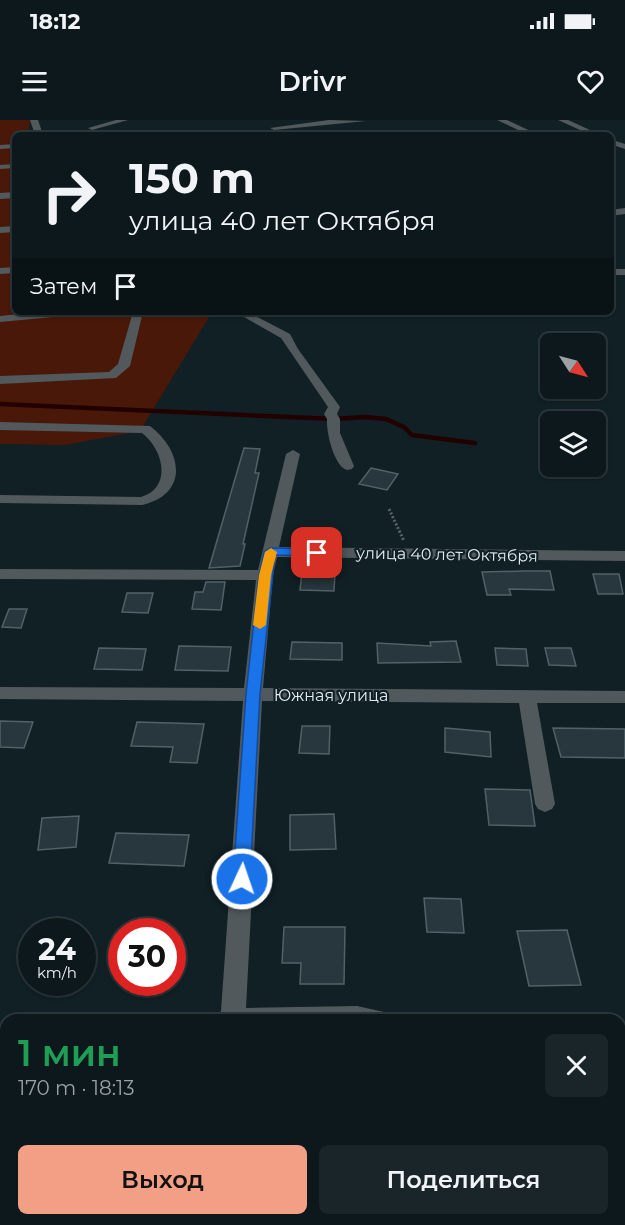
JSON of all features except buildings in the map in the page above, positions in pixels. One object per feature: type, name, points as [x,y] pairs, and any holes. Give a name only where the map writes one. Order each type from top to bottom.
[{"type":"street","points":[[92,128],[124,120]]},
{"type":"street","points":[[501,120],[528,132]]},
{"type":"street","points":[[562,120],[590,132]]},
{"type":"street","points":[[271,129],[339,121],[362,122]]},
{"type":"street","points":[[0,319],[42,315]]},
{"type":"street","points":[[0,380],[112,375],[124,366],[137,315]]},
{"type":"street","points":[[246,315],[286,336],[293,350],[321,386],[334,407],[330,414],[334,419],[333,433],[347,466]]},
{"type":"street","points":[[0,426],[145,429],[153,434],[163,449],[168,466],[168,481],[163,492],[155,499],[142,501],[0,499]]},
{"type":"street","points":[[231,1014],[253,694],[265,575],[293,454]]},
{"type":"street","name":"улица 40 лет Октября","points":[[270,552],[625,556]]},
{"type":"street","points":[[0,574],[265,575]]},
{"type":"street","name":"Южная улица","points":[[0,693],[625,697]]},
{"type":"street","points":[[527,696],[546,804]]},
{"type":"path","points":[[389,509],[412,554]]},
{"type":"shaded area","points":[[0,120],[30,120],[28,132],[12,132],[12,315],[210,315],[140,431],[65,445],[0,444]]},
{"type":"waterway","points":[[0,404],[334,419],[365,417],[386,419],[404,427],[412,435],[475,443]]},
{"type":"slow traffic","points":[[260,625],[265,575],[271,552]]},
{"type":"route","points":[[242,879],[253,694],[265,575],[270,552],[317,553]]}]
